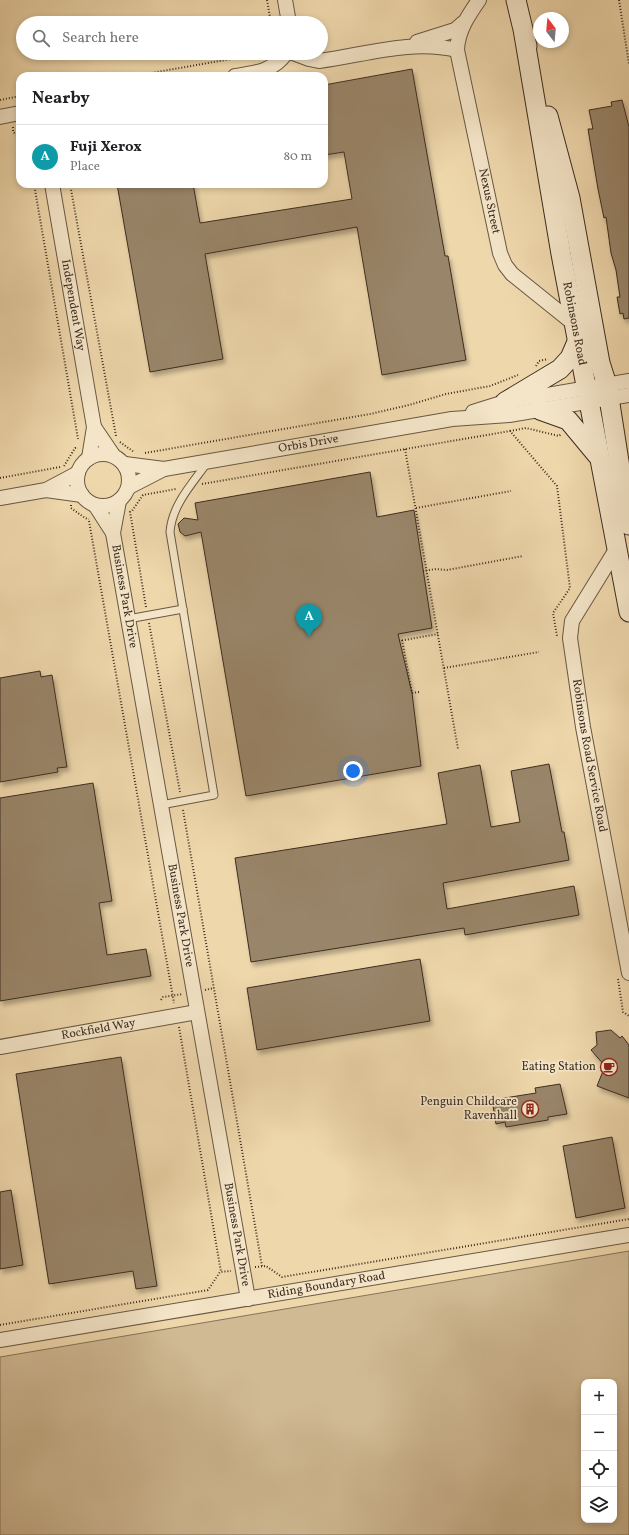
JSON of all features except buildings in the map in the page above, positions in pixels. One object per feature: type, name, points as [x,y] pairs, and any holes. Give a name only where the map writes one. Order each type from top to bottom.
[{"type":"main road","name":"Robinsons Road","points":[[516,0],[524,35],[570,198],[600,363],[608,392],[629,524]]},
{"type":"main road","name":"Robinsons Road","points":[[524,35],[573,323],[629,612]]},
{"type":"main road","points":[[505,402],[560,369],[570,358],[577,342]]},
{"type":"main road","points":[[540,410],[568,420],[598,456]]},
{"type":"street","points":[[285,0],[288,16]]},
{"type":"street","name":"Nexus Street","points":[[404,47],[455,30],[463,23],[479,0]]},
{"type":"street","name":"Nexus Street","points":[[463,23],[459,34],[457,50],[500,253],[506,266],[527,286],[573,323]]},
{"type":"street","name":"Nexus Street","points":[[328,60],[404,47],[437,46],[457,50]]},
{"type":"street","points":[[259,72],[272,67],[281,60]]},
{"type":"street","name":"Nexus Street","points":[[314,60],[325,60]]},
{"type":"street","points":[[0,117],[16,114]]},
{"type":"street","name":"Independent Way","points":[[53,188],[94,427],[113,455]]},
{"type":"street","points":[[587,396],[608,392],[629,381]]},
{"type":"street","points":[[608,392],[629,395]]},
{"type":"street","name":"Orbis Drive","points":[[452,419],[505,402],[587,396]]},
{"type":"street","name":"Orbis Drive","points":[[129,487],[164,469],[452,419],[509,415],[540,410],[587,396]]},
{"type":"street","name":"Independent Way","points":[[87,450],[94,427]]},
{"type":"street","points":[[87,450],[96,455],[113,455],[125,464],[130,479],[129,487],[125,495],[119,501],[111,505],[95,505],[82,495],[78,488],[78,473],[87,450]]},
{"type":"street","name":"Orbis Drive","points":[[125,464],[164,469]]},
{"type":"street","points":[[46,490],[78,473]]},
{"type":"street","points":[[0,498],[46,490],[82,495]]},
{"type":"street","name":"Business Park Drive","points":[[119,501],[114,533],[248,1299]]},
{"type":"street","name":"Business Park Drive","points":[[95,505],[114,533]]},
{"type":"street","name":"Robinsons Road Service Road","points":[[617,548],[575,616],[570,631],[570,638],[623,973]]},
{"type":"street","name":"Rockfield Way","points":[[0,1047],[197,1012]]},
{"type":"street","name":"Riding Boundary Road","points":[[0,1340],[629,1235]]},
{"type":"lane","points":[[161,805],[214,795],[170,532],[172,516],[190,486],[209,461]]},
{"type":"lane","points":[[128,619],[183,609]]},
{"type":"path","points":[[267,0],[270,16]]},
{"type":"path","points":[[619,0],[629,64]]},
{"type":"path","points":[[157,72],[225,60]]},
{"type":"path","points":[[0,100],[16,97]]},
{"type":"path","points":[[0,478],[63,467],[75,448],[87,450],[35,188]]},
{"type":"path","points":[[71,188],[117,441],[138,454],[370,414],[409,405],[446,394],[490,386],[522,374]]},
{"type":"path","points":[[533,370],[539,361],[547,359],[552,360],[560,369]]},
{"type":"path","points":[[262,1266],[130,512],[143,494],[510,431],[557,486],[570,588],[553,614],[558,640]]},
{"type":"path","points":[[405,449],[416,508],[425,571],[438,634],[458,749]]},
{"type":"path","points":[[416,508],[511,491]]},
{"type":"path","points":[[0,1325],[208,1290],[221,1272],[89,519]]},
{"type":"path","points":[[425,571],[436,569],[447,570],[523,556]]},
{"type":"path","points":[[419,692],[412,693],[401,640],[438,634]]},
{"type":"path","points":[[444,668],[539,652]]},
{"type":"path","points":[[623,973],[624,1012],[629,1016]]},
{"type":"path","points":[[221,1272],[266,1266],[282,1277],[629,1219]]},
{"type":"shaded area","points":[[629,1251],[629,1535],[0,1535],[0,1357]]},
{"type":"place","name":"Fuji Xerox","points":[[309,637]]},
{"type":"place","name":"Eating Station","points":[[609,1067]]},
{"type":"place","name":"Penguin Childcare Ravenhall","points":[[530,1109]]}]
